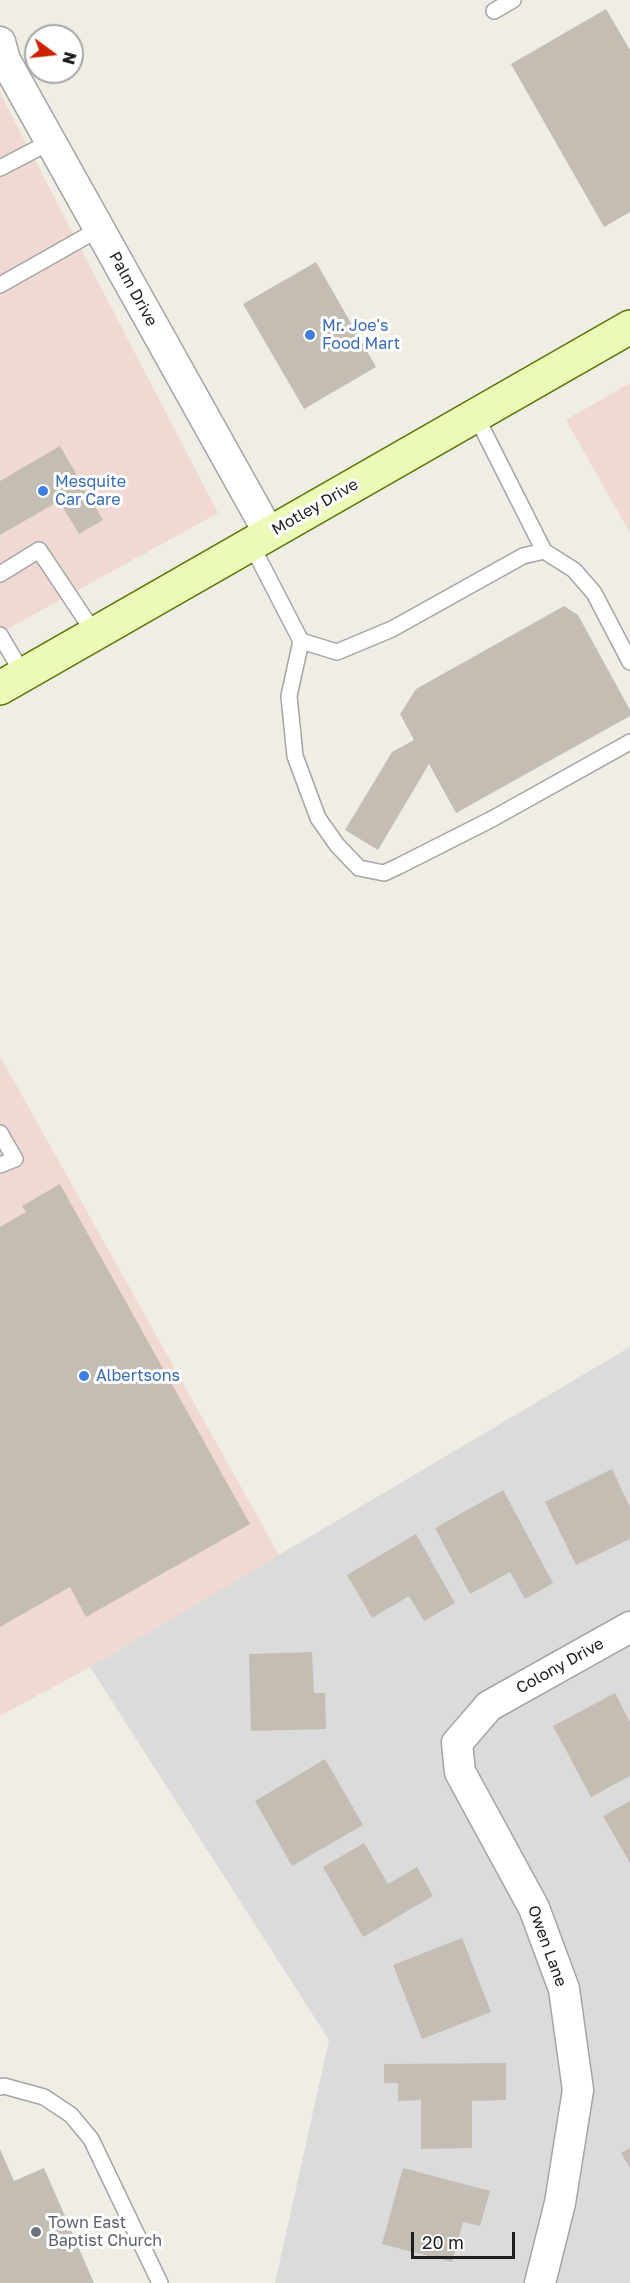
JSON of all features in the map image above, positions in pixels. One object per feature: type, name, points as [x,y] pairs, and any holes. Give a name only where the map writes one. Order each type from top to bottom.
[{"type":"main road","name":"Motley Drive","points":[[12,681],[630,327]]},
{"type":"street","name":"Palm Drive","points":[[0,42],[5,60],[99,229],[260,539]]},
{"type":"street","name":"Colony Drive","points":[[489,1706],[630,1627]]},
{"type":"street","name":"Owen Lane","points":[[489,1706],[457,1743],[460,1772],[534,1908],[564,1989],[578,2090],[560,2203],[540,2283]]},
{"type":"lane","points":[[494,10],[513,0]]},
{"type":"lane","points":[[0,168],[51,142]]},
{"type":"lane","points":[[0,285],[99,229]]},
{"type":"lane","points":[[475,414],[544,551],[574,570],[594,593],[630,662]]},
{"type":"lane","points":[[260,539],[301,641],[289,696],[295,756],[318,818],[337,845],[359,868],[384,873],[492,819],[630,742]]},
{"type":"lane","points":[[0,574],[39,550],[95,634]]},
{"type":"lane","points":[[301,641],[337,652],[392,629],[523,556],[544,551]]},
{"type":"lane","points":[[0,635],[12,681]]},
{"type":"lane","points":[[0,1133],[15,1159],[0,1165]]},
{"type":"lane","points":[[0,2087],[4,2086],[44,2097],[71,2115],[92,2139],[160,2283]]},
{"type":"shaded area","points":[[0,93],[218,513],[0,633]]},
{"type":"shaded area","points":[[630,383],[630,533],[566,420]]},
{"type":"shaded area","name":"Albertsons","points":[[0,1056],[279,1555],[90,1667],[0,1716]]},
{"type":"shaded area","points":[[630,1347],[630,2283],[275,2283],[329,2040],[90,1667]]},
{"type":"building","points":[[606,9],[630,50],[630,212],[604,227],[511,64]]},
{"type":"building","name":"Mr. Joe's Food Mart","points":[[316,262],[376,367],[304,409],[243,304]]},
{"type":"building","name":"Mesquite Car Care","points":[[60,446],[103,520],[79,534],[59,501],[0,535],[0,481]]},
{"type":"building","points":[[564,606],[578,615],[630,710],[630,716],[456,813],[429,764],[378,850],[345,830],[392,752],[414,740],[400,714],[416,689]]},
{"type":"building","name":"Albertsons","points":[[60,1184],[250,1524],[86,1617],[70,1587],[0,1627],[0,1227],[26,1212],[22,1206]]},
{"type":"building","points":[[612,1469],[630,1507],[630,1539],[576,1565],[545,1502]]},
{"type":"building","points":[[503,1490],[553,1583],[525,1599],[510,1572],[470,1594],[435,1528]]},
{"type":"building","points":[[416,1534],[455,1603],[424,1621],[409,1596],[372,1618],[347,1575]]},
{"type":"building","points":[[312,1652],[314,1693],[325,1693],[326,1729],[251,1731],[249,1654]]},
{"type":"building","points":[[615,1693],[630,1722],[630,1776],[591,1797],[553,1726]]},
{"type":"building","points":[[325,1759],[363,1825],[292,1866],[255,1801]]},
{"type":"building","points":[[630,1801],[630,1863],[603,1816]]},
{"type":"building","points":[[364,1843],[388,1884],[417,1867],[433,1896],[363,1937],[323,1867]]},
{"type":"building","points":[[462,1938],[491,2012],[422,2039],[393,1965]]},
{"type":"building","points":[[506,2063],[506,2100],[472,2101],[472,2148],[421,2149],[421,2100],[398,2101],[398,2083],[384,2083],[384,2064]]},
{"type":"building","points":[[630,2148],[630,2168],[621,2153]]},
{"type":"building","name":"Town East Baptist Church","points":[[0,2149],[14,2181],[44,2168],[94,2283],[0,2283]]},
{"type":"building","points":[[403,2168],[490,2191],[480,2226],[463,2222],[452,2262],[382,2244]]},
{"type":"place","name":"Mr. Joe's Food Mart","points":[[310,335]]},
{"type":"place","name":"Mesquite Car Care","points":[[43,491]]},
{"type":"place","name":"Albertsons","points":[[84,1376]]},
{"type":"place","name":"Town East Baptist Church","points":[[36,2232]]}]
